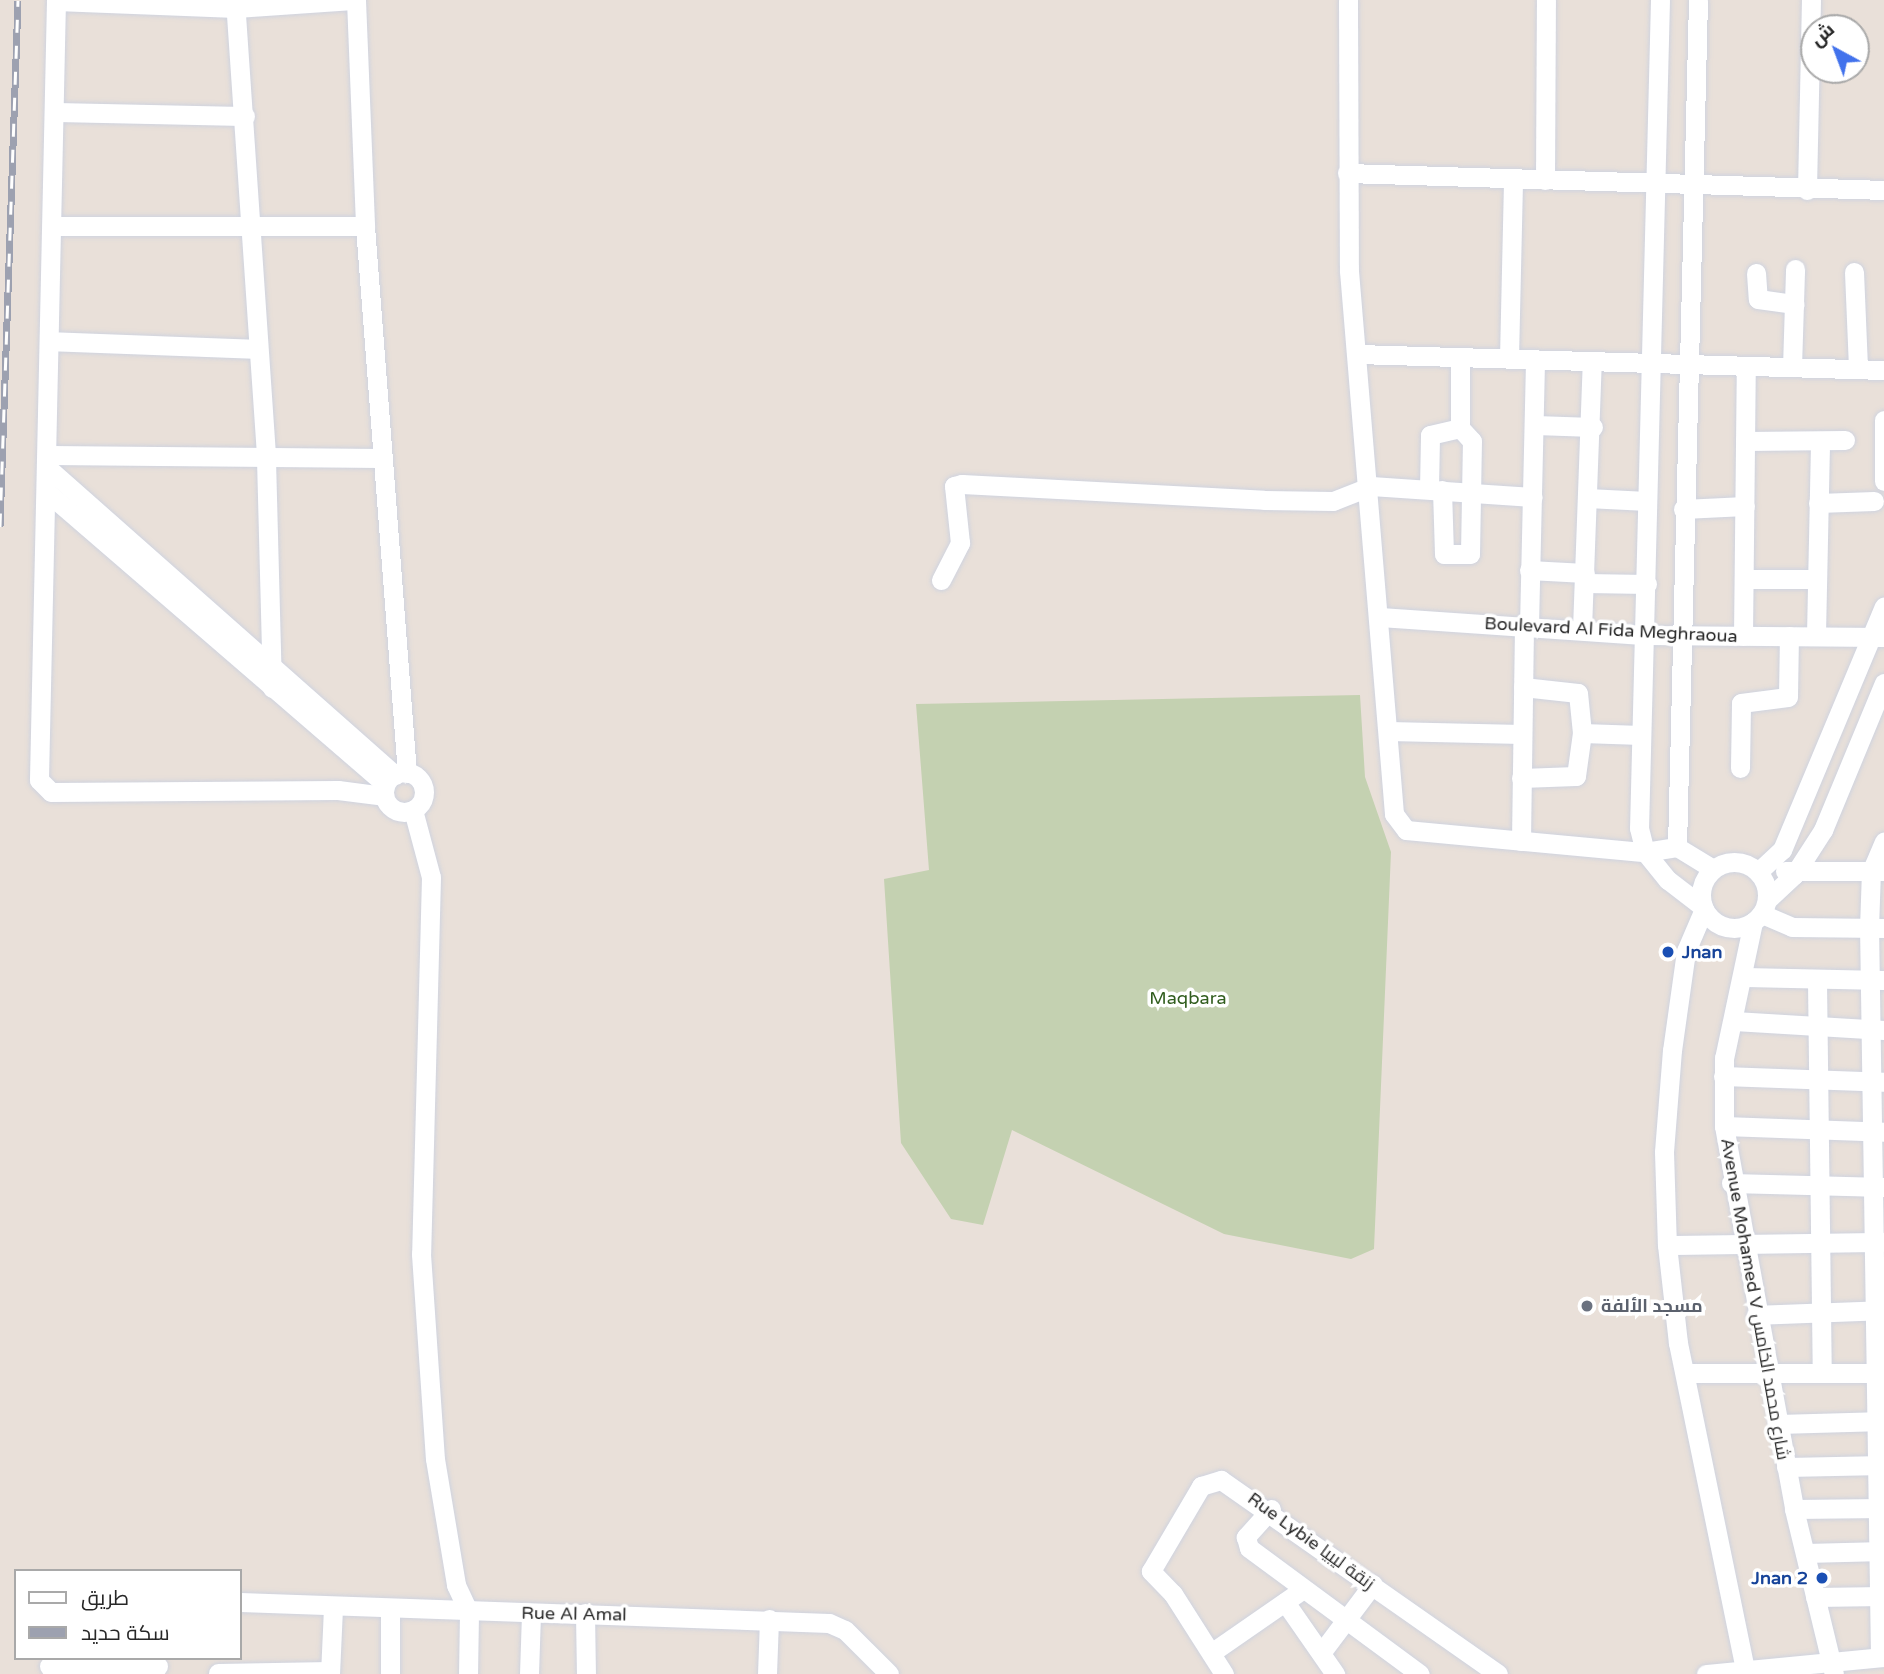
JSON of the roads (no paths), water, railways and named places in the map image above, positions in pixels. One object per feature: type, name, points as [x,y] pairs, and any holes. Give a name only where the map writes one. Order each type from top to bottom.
[{"type":"street","points":[[413,810],[395,810],[393,782],[381,457],[365,226],[355,0],[235,4],[56,0],[43,788],[393,782],[424,789],[413,810],[431,877],[421,1254],[435,1459],[456,1585],[468,1613],[468,1674]]},
{"type":"street","points":[[1348,0],[1348,173],[1357,354],[1371,486],[1394,814],[1401,827],[1521,841],[1645,852],[1677,847],[1713,869]]},
{"type":"street","points":[[1545,180],[1546,0]]},
{"type":"street","points":[[1660,0],[1654,363],[1647,501],[1646,635],[1639,828],[1645,852],[1668,880],[1726,927],[1761,912],[1794,875],[1823,830],[1884,682]]},
{"type":"street","points":[[1677,847],[1678,636],[1688,364],[1690,186],[1698,0]]},
{"type":"street","points":[[1807,190],[1811,0]]},
{"type":"street","points":[[235,4],[245,116],[257,349],[266,459],[276,667],[272,688]]},
{"type":"street","points":[[54,112],[245,116]]},
{"type":"street","points":[[1348,173],[1807,190],[1884,190]]},
{"type":"street","points":[[1509,358],[1513,179]]},
{"type":"street","points":[[52,226],[365,226]]},
{"type":"street","points":[[1792,367],[1795,269]]},
{"type":"street","points":[[1854,272],[1858,369]]},
{"type":"street","points":[[1756,273],[1758,299],[1795,304]]},
{"type":"street","points":[[49,341],[257,349]]},
{"type":"street","points":[[1357,354],[1884,370]]},
{"type":"street","points":[[1460,358],[1460,428],[1472,441],[1474,548],[1453,556],[1443,548],[1430,435],[1460,428]]},
{"type":"street","points":[[1521,841],[1523,687],[1535,425],[1535,359]]},
{"type":"street","points":[[1582,629],[1592,427],[1592,361]]},
{"type":"street","points":[[1743,636],[1746,366]]},
{"type":"street","points":[[1884,420],[1884,481]]},
{"type":"street","points":[[1535,425],[1592,427]]},
{"type":"street","points":[[1745,441],[1845,440]]},
{"type":"street","points":[[1816,635],[1820,442]]},
{"type":"street","points":[[49,462],[381,457]]},
{"type":"street","points":[[49,462],[276,667],[393,782]]},
{"type":"street","points":[[941,580],[960,543],[954,486],[962,484],[1333,501],[1371,486],[1532,497]]},
{"type":"street","points":[[48,493],[272,688],[393,782]]},
{"type":"street","points":[[1587,498],[1647,501]]},
{"type":"street","points":[[1818,503],[1874,501]]},
{"type":"street","points":[[1683,509],[1745,506]]},
{"type":"street","points":[[1529,570],[1647,584]]},
{"type":"street","points":[[1745,579],[1817,579]]},
{"type":"street","points":[[1761,912],[1765,868],[1878,637],[1884,606]]},
{"type":"street","name":"Boulevard Al Fida Meghraoua","points":[[1380,617],[1646,635],[1878,637]]},
{"type":"street","points":[[1740,768],[1741,703],[1788,697],[1789,636]]},
{"type":"street","points":[[1521,778],[1576,776],[1582,733],[1578,692],[1523,687]]},
{"type":"street","points":[[1388,731],[1522,734]]},
{"type":"street","points":[[1582,733],[1641,736]]},
{"type":"street","points":[[1706,1674],[1832,1666],[1882,1657],[1876,928],[1877,871],[1884,842]]},
{"type":"street","points":[[1745,1671],[1685,1373],[1667,1245],[1664,1152],[1672,1051],[1686,951],[1704,908],[1701,890],[1713,869],[1732,861],[1794,875],[1877,871]]},
{"type":"street","points":[[1761,912],[1792,927],[1876,928]]},
{"type":"street","name":"Avenue Mohamed V شارع محمد الخامس","points":[[1761,912],[1743,978],[1723,1076],[1724,1126],[1731,1183],[1745,1240],[1767,1376],[1794,1509],[1832,1666]]},
{"type":"street","points":[[1743,978],[1877,980]]},
{"type":"street","points":[[1817,981],[1822,1373]]},
{"type":"street","points":[[1734,1021],[1877,1029]]},
{"type":"street","points":[[1723,1076],[1878,1082]]},
{"type":"street","points":[[1724,1126],[1878,1132]]},
{"type":"street","points":[[1731,1183],[1878,1187]]},
{"type":"street","points":[[1667,1245],[1745,1240],[1878,1242]]},
{"type":"street","points":[[1756,1315],[1878,1310]]},
{"type":"street","points":[[1685,1373],[1767,1376],[1879,1373]]},
{"type":"street","points":[[1778,1424],[1880,1421]]},
{"type":"street","points":[[1786,1467],[1880,1465]]},
{"type":"street","name":"Rue Lybie زنقة ليبيا","points":[[1212,1653],[1151,1571],[1201,1486],[1210,1481],[1227,1482],[1271,1509],[1498,1674]]},
{"type":"street","points":[[1794,1509],[1881,1508]]},
{"type":"street","points":[[1271,1509],[1246,1543],[1302,1590],[1420,1674]]},
{"type":"street","points":[[1805,1553],[1882,1551]]},
{"type":"street","points":[[1321,1653],[1373,1584]]},
{"type":"street","points":[[1224,1674],[1212,1653],[1302,1590]]},
{"type":"street","points":[[1815,1597],[1882,1596]]},
{"type":"street","name":"Rue Al Amal","points":[[242,1602],[468,1613],[585,1612],[769,1619],[837,1625],[889,1674]]},
{"type":"street","points":[[1285,1602],[1335,1674]]},
{"type":"street","points":[[218,1674],[330,1672],[333,1607]]},
{"type":"street","points":[[390,1609],[390,1674]]},
{"type":"street","points":[[585,1612],[586,1674]]},
{"type":"street","points":[[529,1674],[531,1613]]},
{"type":"street","points":[[767,1674],[769,1619]]},
{"type":"street","points":[[49,1666],[103,1670],[158,1666]]},
{"type":"railway","points":[[0,526],[18,0]]},
{"type":"place","name":"Jnan","points":[[1668,952]]},
{"type":"place","name":"مسجد الألفة","points":[[1587,1306]]},
{"type":"place","name":"Jnan 2","points":[[1822,1578]]},
{"type":"park label","name":"Maqbara","points":[[1188,998]]}]
